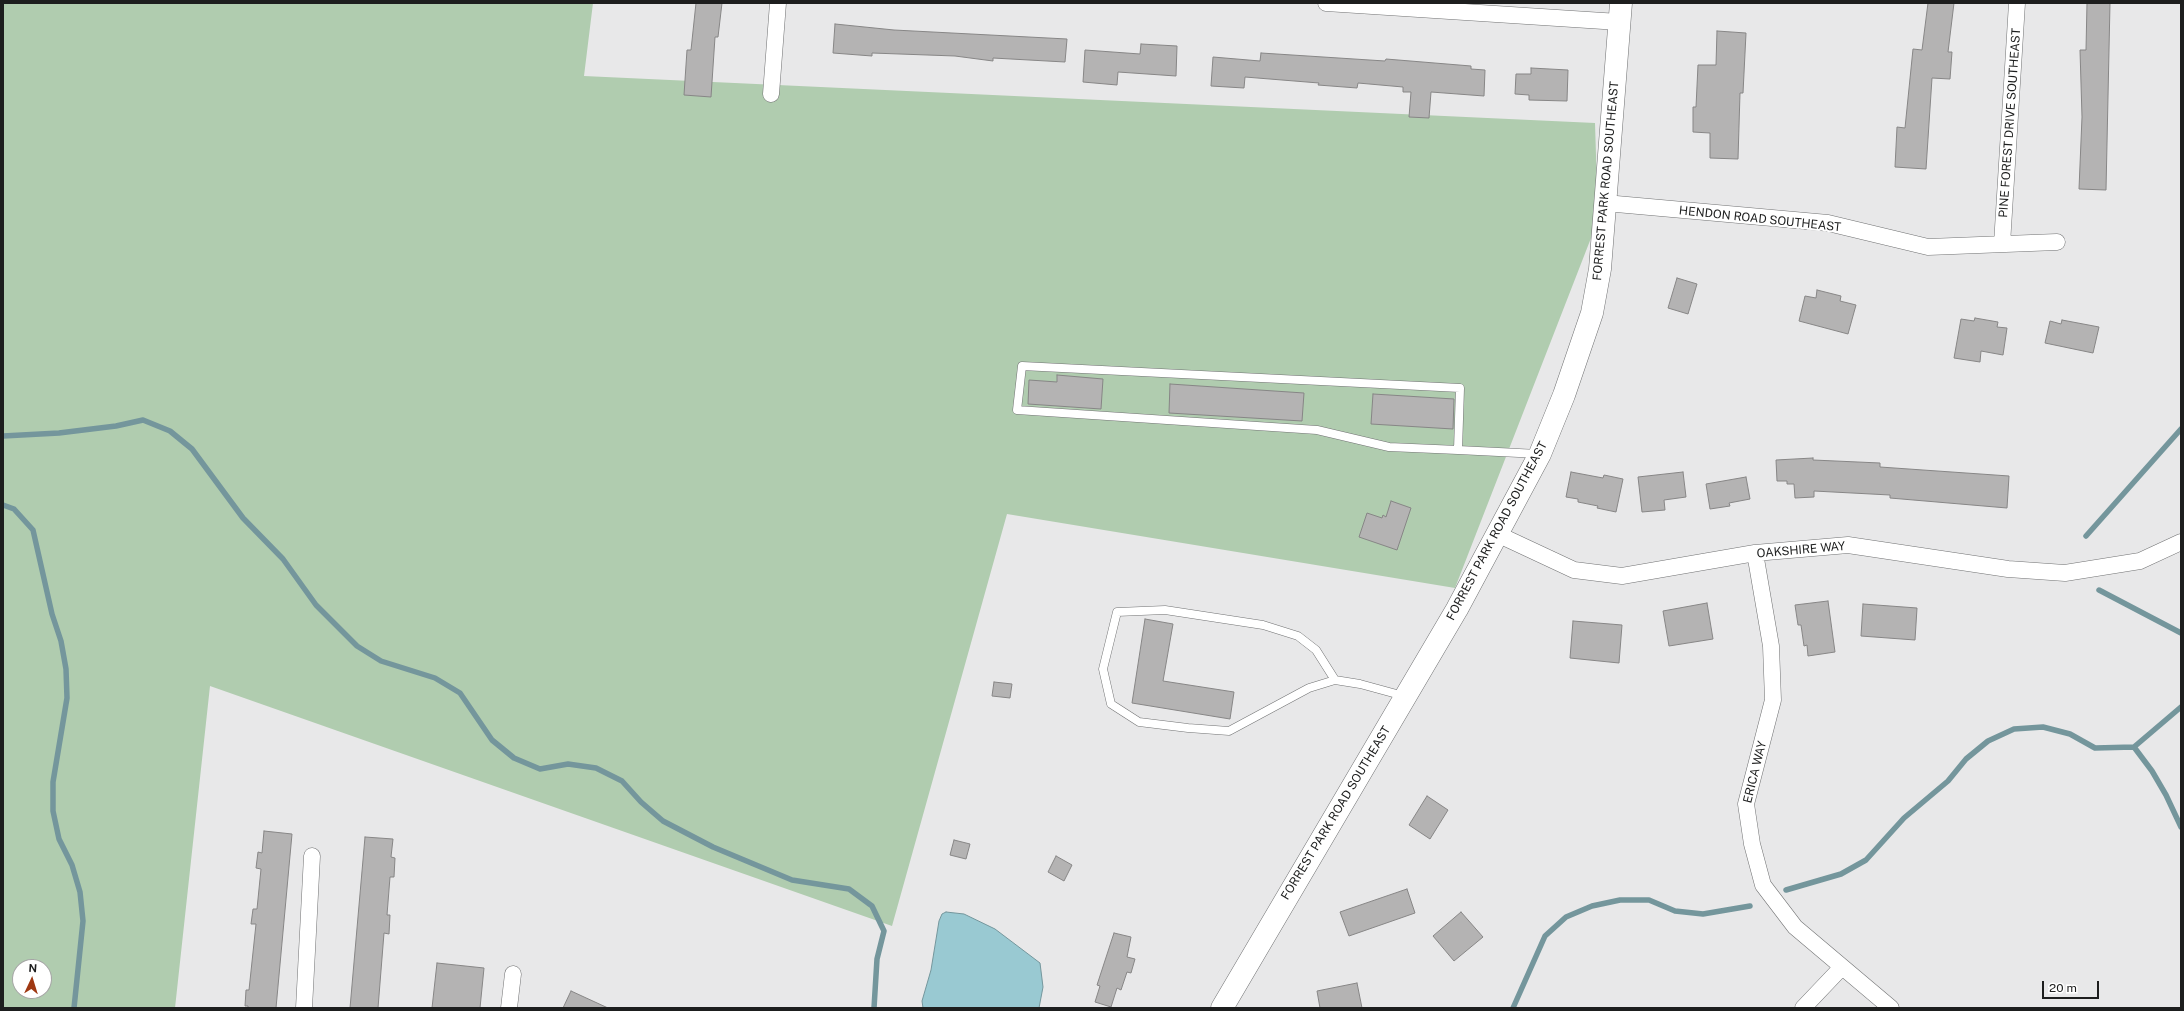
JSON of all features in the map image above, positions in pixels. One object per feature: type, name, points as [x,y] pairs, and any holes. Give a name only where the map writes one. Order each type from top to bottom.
[{"type":"street","points":[[771,94],[778,3]]},
{"type":"street","points":[[1335,3],[1620,13]]},
{"type":"street","name":"PINE FOREST DRIVE SOUTHEAST","points":[[2002,244],[2017,3]]},
{"type":"street","name":"FORREST PARK ROAD SOUTHEAST","points":[[1222,1008],[1457,609],[1540,454],[1564,395],[1592,313],[1600,269],[1620,13]]},
{"type":"street","name":"HENDON ROAD SOUTHEAST","points":[[1605,203],[1828,224],[1928,247],[2058,242]]},
{"type":"street","name":"OAKSHIRE WAY","points":[[1497,534],[1574,570],[1622,576],[1755,553],[1848,545],[2008,569],[2065,573],[2140,561],[2181,542]]},
{"type":"street","name":"ERICA WAY","points":[[1755,553],[1771,646],[1773,700],[1746,804],[1752,844],[1763,885],[1794,927],[1891,1008]]},
{"type":"street","points":[[304,1008],[312,856]]},
{"type":"street","points":[[1803,1008],[1842,967]]},
{"type":"street","points":[[509,1008],[513,974]]},
{"type":"lane","points":[[1458,450],[1460,388],[1022,366],[1017,410],[1317,430],[1389,447],[1540,454]]},
{"type":"lane","points":[[1335,680],[1316,650],[1298,636],[1263,625],[1165,610],[1117,612],[1103,668],[1111,704],[1139,722],[1229,731],[1309,688],[1335,680],[1360,684],[1405,697]]},
{"type":"green space","points":[[3,3],[593,3],[584,76],[1595,123],[1598,220],[1455,588],[1007,514],[892,926],[210,686],[175,1008],[3,1008]]},
{"type":"water","points":[[946,912],[964,914],[995,929],[1040,963],[1043,987],[1039,1008],[923,1008],[922,1001],[931,970],[939,921],[942,914]]},
{"type":"building","points":[[696,3],[722,3],[718,37],[715,37],[711,97],[684,95],[687,50],[691,50]]},
{"type":"building","points":[[1928,3],[1954,3],[1948,52],[1952,52],[1950,79],[1932,78],[1926,169],[1895,167],[1897,127],[1905,128],[1913,49],[1922,50]]},
{"type":"building","points":[[2087,3],[2110,3],[2106,190],[2079,189],[2082,117],[2080,50],[2086,50]]},
{"type":"building","points":[[835,24],[894,30],[1067,39],[1065,62],[993,58],[993,61],[955,56],[872,53],[872,56],[833,53]]},
{"type":"building","points":[[1717,31],[1746,33],[1743,93],[1740,93],[1738,159],[1710,158],[1710,133],[1693,132],[1693,107],[1696,107],[1698,65],[1716,65]]},
{"type":"building","points":[[1141,44],[1177,46],[1176,76],[1118,72],[1117,85],[1083,82],[1085,50],[1140,54]]},
{"type":"building","points":[[1261,53],[1385,61],[1386,59],[1471,66],[1471,69],[1485,70],[1484,96],[1431,92],[1429,118],[1409,117],[1411,92],[1403,92],[1403,87],[1358,83],[1357,88],[1318,85],[1319,83],[1245,77],[1244,88],[1211,86],[1213,57],[1260,61]]},
{"type":"building","points":[[1531,68],[1568,70],[1567,101],[1529,100],[1529,95],[1515,94],[1516,74],[1531,74]]},
{"type":"building","points":[[1677,278],[1697,284],[1688,314],[1668,308]]},
{"type":"building","points":[[1817,290],[1841,296],[1840,301],[1856,305],[1848,334],[1799,321],[1805,296],[1816,298]]},
{"type":"building","points":[[1975,318],[1998,322],[1997,327],[2007,328],[2003,355],[1981,351],[1980,362],[1954,358],[1961,319],[1974,321]]},
{"type":"building","points":[[2062,320],[2099,327],[2093,353],[2045,343],[2050,321],[2061,324]]},
{"type":"building","points":[[1057,375],[1103,379],[1101,409],[1028,404],[1029,380],[1057,382]]},
{"type":"building","points":[[1170,384],[1304,393],[1302,421],[1169,413]]},
{"type":"building","points":[[1373,394],[1454,399],[1453,429],[1371,424]]},
{"type":"building","points":[[1813,458],[1813,460],[1880,463],[1880,467],[2009,476],[2007,508],[1890,498],[1890,495],[1814,491],[1814,497],[1795,498],[1794,484],[1787,484],[1787,481],[1777,481],[1776,460]]},
{"type":"building","points":[[1571,472],[1603,478],[1604,475],[1623,479],[1616,512],[1597,508],[1598,506],[1578,502],[1578,499],[1566,497]]},
{"type":"building","points":[[1683,472],[1686,497],[1664,500],[1665,510],[1642,512],[1638,477]]},
{"type":"building","points":[[1746,477],[1750,499],[1729,503],[1730,506],[1710,509],[1706,484]]},
{"type":"building","points":[[1391,501],[1411,508],[1397,550],[1359,537],[1367,513],[1382,518],[1383,515],[1386,517]]},
{"type":"building","points":[[1828,601],[1835,652],[1808,656],[1807,645],[1804,646],[1801,625],[1798,625],[1795,605]]},
{"type":"building","points":[[1707,603],[1713,639],[1669,646],[1663,611]]},
{"type":"building","points":[[1863,604],[1917,608],[1915,640],[1861,636]]},
{"type":"building","points":[[1145,619],[1173,624],[1163,681],[1234,692],[1230,719],[1132,703]]},
{"type":"building","points":[[1573,621],[1622,625],[1619,663],[1570,658]]},
{"type":"building","points":[[994,682],[1012,684],[1010,698],[992,696]]},
{"type":"building","points":[[1427,796],[1448,810],[1430,839],[1409,825]]},
{"type":"building","points":[[264,831],[292,834],[276,1008],[248,1008],[248,1006],[245,1006],[246,990],[249,990],[256,924],[251,924],[253,909],[257,909],[261,869],[256,868],[258,852],[262,853]]},
{"type":"building","points":[[365,837],[393,839],[391,857],[395,858],[394,877],[390,877],[387,915],[390,915],[389,934],[384,933],[378,1008],[350,1008]]},
{"type":"building","points":[[954,840],[970,844],[966,859],[950,855]]},
{"type":"building","points":[[1056,856],[1072,865],[1064,881],[1048,872]]},
{"type":"building","points":[[1407,889],[1415,913],[1349,936],[1340,912]]},
{"type":"building","points":[[1461,912],[1483,937],[1454,961],[1433,936]]},
{"type":"building","points":[[1114,933],[1131,937],[1127,957],[1135,959],[1131,973],[1127,972],[1121,990],[1117,988],[1111,1007],[1095,1002],[1100,986],[1097,985]]},
{"type":"building","points":[[437,963],[484,968],[480,1008],[432,1008]]},
{"type":"building","points":[[1357,983],[1362,1008],[1320,1008],[1317,991]]},
{"type":"building","points":[[571,991],[608,1008],[563,1008]]},
{"type":"waterway","points":[[3,436],[59,433],[116,426],[143,420],[170,431],[192,449],[243,518],[283,559],[316,605],[357,646],[381,661],[435,678],[460,693],[492,740],[514,758],[540,769],[568,764],[596,768],[622,781],[641,802],[663,821],[713,847],[792,880],[849,889],[872,906],[884,931],[877,959],[874,1008]]},
{"type":"waterway","points":[[2086,536],[2181,429]]},
{"type":"waterway","points":[[3,505],[14,509],[33,530],[52,614],[61,641],[66,669],[67,698],[53,782],[53,811],[59,839],[72,865],[80,892],[83,921],[74,1008]]},
{"type":"waterway","points":[[2099,590],[2181,633]]},
{"type":"waterway","points":[[1786,890],[1841,874],[1866,860],[1904,818],[1948,781],[1966,759],[1988,741],[2014,729],[2043,727],[2070,734],[2095,748],[2134,747],[2181,707]]},
{"type":"waterway","points":[[2134,747],[2152,771],[2166,795],[2181,827]]},
{"type":"waterway","points":[[1513,1008],[1545,936],[1566,917],[1592,906],[1620,900],[1649,900],[1675,911],[1703,914],[1750,906]]}]
